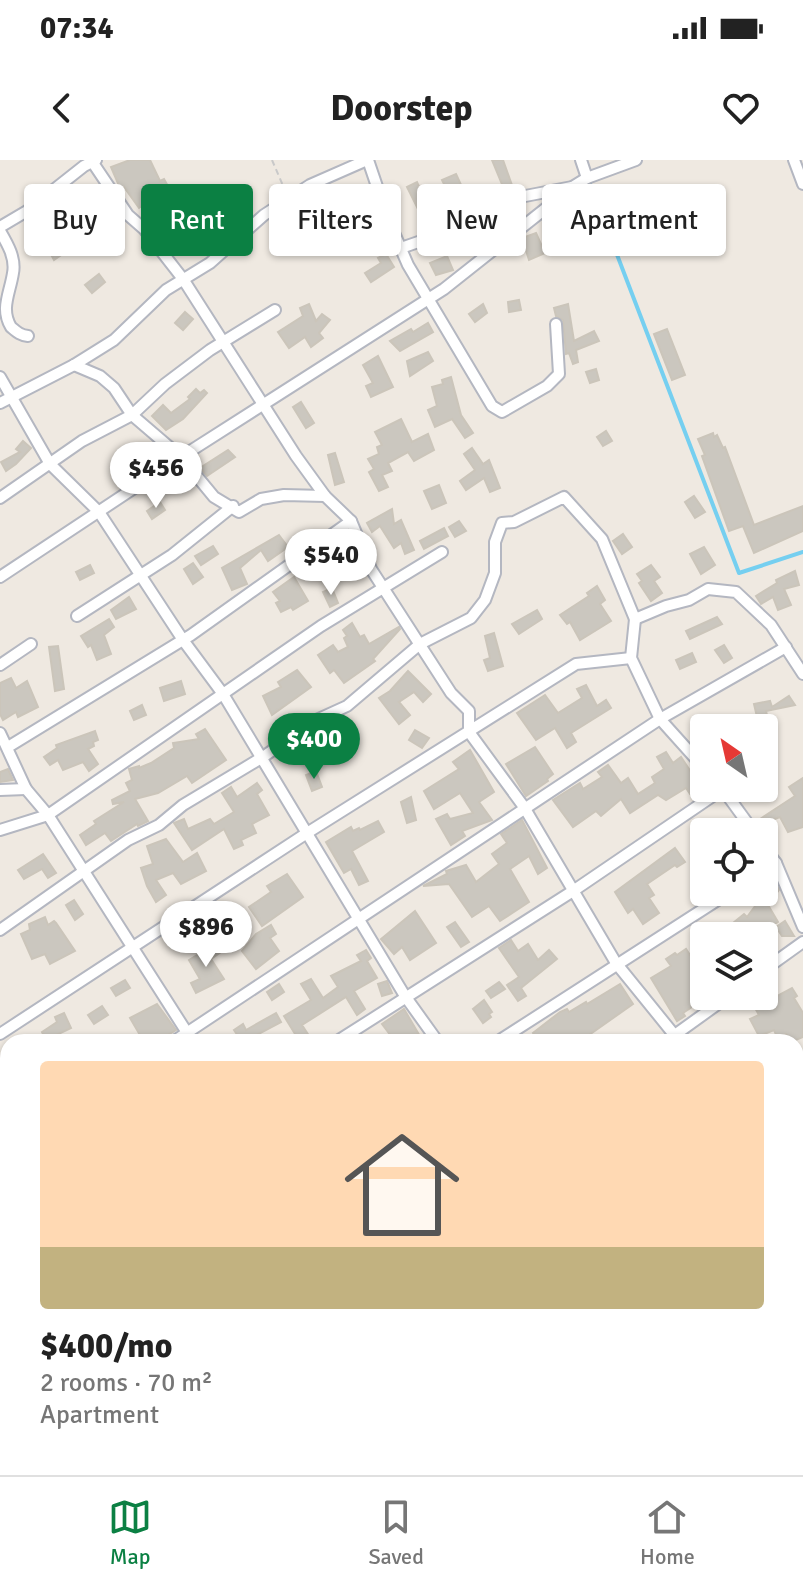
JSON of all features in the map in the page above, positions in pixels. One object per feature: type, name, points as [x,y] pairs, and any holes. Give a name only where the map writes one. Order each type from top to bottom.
[{"type":"street","points":[[312,184],[367,160],[376,184]]},
{"type":"street","points":[[581,160],[587,178]]},
{"type":"street","points":[[577,184],[636,160]]},
{"type":"street","points":[[794,160],[803,184]]},
{"type":"street","points":[[28,336],[21,335],[5,320],[3,298],[13,274],[13,258],[0,229],[93,161],[128,215],[144,229],[183,279],[263,406],[325,496],[351,521],[371,569],[451,693],[469,711],[469,732],[524,807],[616,963],[675,1034]]},
{"type":"street","points":[[542,193],[520,197],[470,224],[401,248],[428,300],[492,406],[502,412],[547,386],[559,374],[556,324]]},
{"type":"street","points":[[0,577],[428,300],[542,211]]},
{"type":"street","points":[[0,403],[74,365],[114,340],[166,290],[210,263],[269,212]]},
{"type":"street","points":[[0,498],[82,441],[132,415],[165,384],[275,310]]},
{"type":"street","points":[[74,365],[100,376],[114,388],[132,415],[181,457],[214,497],[239,512],[261,499],[284,495],[325,496]]},
{"type":"street","points":[[0,377],[50,464],[99,512],[139,576],[223,694],[405,996],[432,1034]]},
{"type":"street","points":[[0,930],[128,840],[159,825],[183,805],[263,757],[314,721],[347,706],[420,644],[471,618],[485,600],[495,573],[495,542],[502,523],[514,522],[564,497],[602,539],[635,619],[631,658],[660,719],[690,752]]},
{"type":"street","points":[[77,616],[172,555],[233,506]]},
{"type":"street","points":[[8,747],[183,640],[351,521]]},
{"type":"street","points":[[0,830],[48,815],[321,626],[442,552]]},
{"type":"street","points":[[635,619],[689,600],[708,589],[736,592],[771,625],[803,674]]},
{"type":"street","points":[[0,665],[31,644]]},
{"type":"street","points":[[194,1034],[524,807],[660,719],[786,647]]},
{"type":"street","points":[[0,1034],[307,833],[576,664],[631,658]]},
{"type":"street","points":[[0,733],[26,789],[48,815],[188,1034]]},
{"type":"street","points":[[0,790],[26,789]]},
{"type":"street","points":[[348,1034],[573,891],[703,802]]},
{"type":"street","points":[[778,868],[803,927]]},
{"type":"street","points":[[509,1034],[708,906]]},
{"type":"street","points":[[778,960],[803,942]]},
{"type":"street","points":[[683,1034],[712,1010]]},
{"type":"path","points":[[272,160],[283,184]]},
{"type":"building","points":[[130,160],[150,160],[160,181],[164,179],[167,184],[141,184],[139,208],[125,184],[118,184],[111,167]]},
{"type":"building","points":[[492,160],[503,160],[512,184],[502,184]]},
{"type":"building","points":[[456,174],[461,184],[444,184],[442,180]]},
{"type":"building","points":[[418,184],[417,207],[407,187]]},
{"type":"building","points":[[536,233],[542,254],[529,260],[526,237]]},
{"type":"building","points":[[387,256],[394,267],[371,282],[365,273],[381,263],[378,258]]},
{"type":"building","points":[[447,256],[453,270],[436,275],[430,263]]},
{"type":"building","points":[[99,274],[105,282],[92,293],[85,285]]},
{"type":"building","points":[[519,300],[521,310],[509,312],[508,302]]},
{"type":"building","points":[[309,304],[316,321],[322,314],[330,320],[319,333],[323,338],[311,347],[305,337],[289,348],[278,332],[303,316],[300,308]]},
{"type":"building","points":[[483,304],[487,313],[475,322],[469,314]]},
{"type":"building","points":[[568,304],[574,341],[594,331],[599,341],[576,350],[578,362],[573,364],[569,353],[566,354],[563,320],[556,316],[554,308]]},
{"type":"building","points":[[185,312],[193,319],[183,330],[175,323]]},
{"type":"building","points":[[428,323],[433,332],[400,351],[390,341],[411,329],[413,332]]},
{"type":"building","points":[[667,329],[685,375],[672,380],[654,334]]},
{"type":"building","points":[[428,352],[433,361],[410,376],[407,361]]},
{"type":"building","points":[[378,356],[393,387],[371,397],[366,386],[373,383],[363,365]]},
{"type":"building","points":[[596,369],[599,380],[590,383],[586,372]]},
{"type":"building","points":[[451,377],[461,415],[473,433],[465,438],[452,419],[435,427],[428,410],[437,406],[432,387],[443,384],[442,380]]},
{"type":"building","points":[[196,389],[207,393],[183,419],[166,430],[152,416],[163,405],[171,413],[190,399],[188,397]]},
{"type":"building","points":[[301,402],[314,423],[306,428],[293,407]]},
{"type":"building","points":[[401,419],[412,442],[428,434],[434,450],[414,461],[408,452],[388,463],[392,471],[382,475],[388,487],[379,491],[369,472],[374,469],[368,459],[379,454],[377,447],[382,445],[375,432]]},
{"type":"building","points":[[606,431],[612,441],[603,446],[597,437]]},
{"type":"building","points":[[713,433],[725,447],[754,525],[803,506],[803,531],[754,553],[743,526],[729,531],[698,439]]},
{"type":"building","points":[[23,441],[31,448],[6,471],[1,462],[20,452],[16,449]]},
{"type":"building","points":[[472,448],[483,464],[489,460],[500,488],[490,492],[484,478],[466,490],[460,481],[475,470],[464,454]]},
{"type":"building","points":[[228,450],[235,457],[207,476],[200,468]]},
{"type":"building","points":[[335,453],[344,482],[335,485],[328,455]]},
{"type":"building","points":[[439,485],[446,503],[432,509],[424,491]]},
{"type":"building","points":[[694,496],[705,512],[695,518],[685,502]]},
{"type":"building","points":[[160,502],[165,510],[152,519],[147,511]]},
{"type":"building","points":[[392,509],[394,524],[401,520],[414,550],[405,554],[401,543],[394,548],[380,526],[372,532],[367,523]]},
{"type":"building","points":[[459,521],[466,531],[455,537],[449,527]]},
{"type":"building","points":[[444,528],[448,536],[424,549],[420,541]]},
{"type":"building","points":[[623,534],[632,547],[622,554],[613,541]]},
{"type":"building","points":[[279,535],[288,547],[268,561],[261,550],[240,568],[247,584],[232,590],[222,568]]},
{"type":"building","points":[[213,546],[218,554],[201,565],[195,556]]},
{"type":"building","points":[[704,547],[715,565],[701,574],[690,554]]},
{"type":"building","points":[[193,563],[203,577],[193,584],[184,569]]},
{"type":"building","points":[[90,565],[94,573],[80,580],[76,572]]},
{"type":"building","points":[[651,565],[660,577],[654,581],[662,593],[651,601],[637,574]]},
{"type":"building","points":[[795,571],[799,585],[784,589],[791,605],[778,610],[773,597],[761,604],[756,596],[777,583],[776,580]]},
{"type":"building","points":[[294,577],[308,601],[293,610],[291,607],[281,612],[276,603],[280,601],[273,592]]},
{"type":"building","points":[[597,586],[605,600],[600,604],[611,621],[580,640],[570,622],[567,624],[560,615],[589,596],[587,593]]},
{"type":"building","points":[[332,588],[338,603],[330,607],[323,592]]},
{"type":"building","points":[[129,597],[136,609],[116,619],[111,610]]},
{"type":"building","points":[[537,610],[542,619],[519,634],[512,624]]},
{"type":"building","points":[[717,617],[722,624],[690,639],[686,631]]},
{"type":"building","points":[[109,619],[114,627],[104,635],[111,654],[97,660],[91,645],[88,647],[81,636]]},
{"type":"building","points":[[352,623],[360,637],[364,635],[369,644],[400,629],[373,659],[375,661],[344,683],[334,670],[330,673],[318,655],[333,645],[338,652],[348,647],[343,630]]},
{"type":"building","points":[[494,633],[503,666],[488,671],[484,660],[490,658],[485,636]]},
{"type":"building","points":[[724,645],[732,658],[724,663],[715,650]]},
{"type":"building","points":[[58,646],[64,689],[55,691],[49,647]]},
{"type":"building","points":[[692,653],[696,662],[680,669],[676,660]]},
{"type":"building","points":[[297,670],[311,687],[272,715],[263,696],[281,687],[278,682]]},
{"type":"building","points":[[408,671],[431,694],[423,702],[414,692],[399,702],[410,715],[399,724],[379,698]]},
{"type":"building","points":[[11,678],[16,688],[27,681],[38,707],[18,717],[16,712],[3,720],[0,714],[0,683]]},
{"type":"building","points":[[181,681],[185,694],[164,701],[160,688]]},
{"type":"building","points":[[586,685],[597,706],[606,700],[611,708],[571,733],[576,742],[567,748],[555,728],[536,740],[517,713],[545,695],[558,713],[582,698],[577,689]]},
{"type":"building","points":[[789,696],[795,705],[756,714],[754,704],[770,701],[772,707]]},
{"type":"building","points":[[142,705],[146,715],[134,720],[130,711]]},
{"type":"building","points":[[205,729],[226,760],[192,783],[187,776],[158,793],[135,799],[148,821],[137,824],[111,841],[105,833],[86,845],[80,835],[96,824],[94,821],[124,802],[113,804],[112,800],[130,791],[126,783],[132,780],[129,769],[151,763],[174,748],[173,743],[199,739],[196,734]]},
{"type":"building","points":[[415,730],[429,738],[422,748],[409,740]]},
{"type":"building","points":[[95,731],[98,740],[88,749],[98,764],[89,771],[83,762],[63,770],[58,760],[50,765],[44,757],[57,748],[56,745]]},
{"type":"building","points":[[313,739],[324,761],[309,752],[305,743]]},
{"type":"building","points":[[535,747],[553,774],[526,796],[506,764]]},
{"type":"building","points":[[470,750],[494,792],[479,802],[492,820],[462,831],[465,836],[451,845],[436,819],[447,814],[450,819],[473,813],[460,793],[434,809],[424,791],[459,769],[453,762]]},
{"type":"building","points":[[666,752],[673,763],[681,757],[690,770],[690,794],[686,788],[666,800],[658,795],[630,813],[621,799],[601,816],[596,811],[573,827],[553,800],[580,783],[583,789],[602,777],[598,772],[608,765],[621,783],[628,778],[638,794],[655,783],[652,777],[664,769],[657,757]]},
{"type":"building","points":[[8,769],[13,780],[0,782],[0,772]]},
{"type":"building","points":[[316,771],[322,787],[312,791],[306,775]]},
{"type":"building","points":[[803,778],[803,827],[788,832],[780,817],[762,818],[795,796],[789,787]]},
{"type":"building","points":[[257,783],[262,790],[257,794],[269,815],[252,824],[256,833],[241,840],[243,845],[234,849],[224,829],[192,850],[174,823],[184,819],[188,829],[210,819],[214,824],[234,812],[222,793],[231,787],[237,797]]},
{"type":"building","points":[[411,797],[416,820],[407,823],[401,802]]},
{"type":"building","points":[[522,820],[547,868],[538,874],[529,856],[510,869],[529,902],[500,921],[489,906],[472,917],[449,884],[423,886],[447,874],[446,871],[466,865],[476,882],[499,864],[492,854],[507,843],[501,834]]},
{"type":"building","points":[[378,821],[384,832],[352,851],[368,881],[359,885],[351,869],[344,873],[326,842],[351,827],[353,831],[360,830]]},
{"type":"building","points":[[166,839],[183,862],[197,853],[206,871],[181,884],[173,873],[156,880],[166,895],[156,902],[141,868],[153,864],[147,846]]},
{"type":"building","points":[[675,848],[685,862],[677,867],[675,865],[647,884],[654,895],[649,898],[659,913],[643,924],[633,909],[628,913],[615,892]]},
{"type":"building","points":[[43,854],[56,873],[48,878],[42,869],[24,879],[18,870]]},
{"type":"building","points":[[287,874],[303,897],[262,926],[249,907],[271,892],[267,886]]},
{"type":"building","points":[[74,900],[83,914],[75,920],[66,905]]},
{"type":"building","points":[[755,906],[769,906],[778,922],[734,922],[744,914],[747,917]]},
{"type":"building","points":[[415,911],[436,943],[410,960],[402,947],[394,954],[381,939]]},
{"type":"building","points":[[45,917],[48,925],[54,921],[56,923],[75,951],[50,964],[45,954],[32,959],[21,934],[30,930],[29,924]]},
{"type":"building","points":[[785,921],[794,936],[782,936],[778,926]]},
{"type":"building","points":[[455,922],[469,942],[461,947],[447,927]]},
{"type":"building","points":[[271,925],[276,934],[270,938],[279,951],[256,969],[242,951],[256,934]]},
{"type":"building","points":[[511,940],[518,951],[528,944],[538,960],[549,950],[557,959],[521,988],[526,996],[518,1001],[507,985],[519,977],[499,948]]},
{"type":"building","points":[[215,944],[221,952],[211,959],[224,979],[196,993],[191,983],[200,979],[189,960]]},
{"type":"building","points":[[686,949],[690,955],[690,1008],[677,1021],[651,978],[671,966],[666,959]]},
{"type":"building","points":[[366,950],[371,958],[367,961],[377,978],[354,991],[365,1009],[357,1015],[346,997],[302,1025],[308,1034],[295,1034],[284,1016],[311,1000],[301,984],[311,979],[323,998],[338,987],[331,976],[361,961],[357,955]]},
{"type":"building","points":[[125,980],[130,988],[116,996],[111,988]]},
{"type":"building","points":[[387,981],[392,993],[382,996],[378,984]]},
{"type":"building","points":[[499,982],[505,989],[491,998],[486,991]]},
{"type":"building","points":[[279,984],[284,992],[272,1000],[267,992]]},
{"type":"building","points":[[620,984],[633,1004],[590,1034],[533,1033],[560,1012],[567,1009],[569,1012]]},
{"type":"building","points":[[792,988],[803,1013],[803,1034],[776,1034],[774,1030],[758,1034],[750,1019],[759,1015],[756,1010],[778,1010],[778,996]]},
{"type":"building","points":[[484,1000],[492,1012],[483,1023],[473,1009]]},
{"type":"building","points":[[157,1004],[176,1030],[169,1034],[139,1034],[130,1018]]},
{"type":"building","points":[[102,1006],[108,1015],[94,1024],[88,1015]]},
{"type":"building","points":[[404,1009],[419,1034],[390,1034],[382,1024]]},
{"type":"building","points":[[64,1013],[71,1028],[58,1034],[43,1034],[57,1022],[55,1017]]},
{"type":"building","points":[[276,1013],[281,1022],[258,1034],[237,1034],[234,1030],[243,1024],[246,1030]]},
{"type":"waterway","points":[[588,179],[739,573],[803,552]]}]
